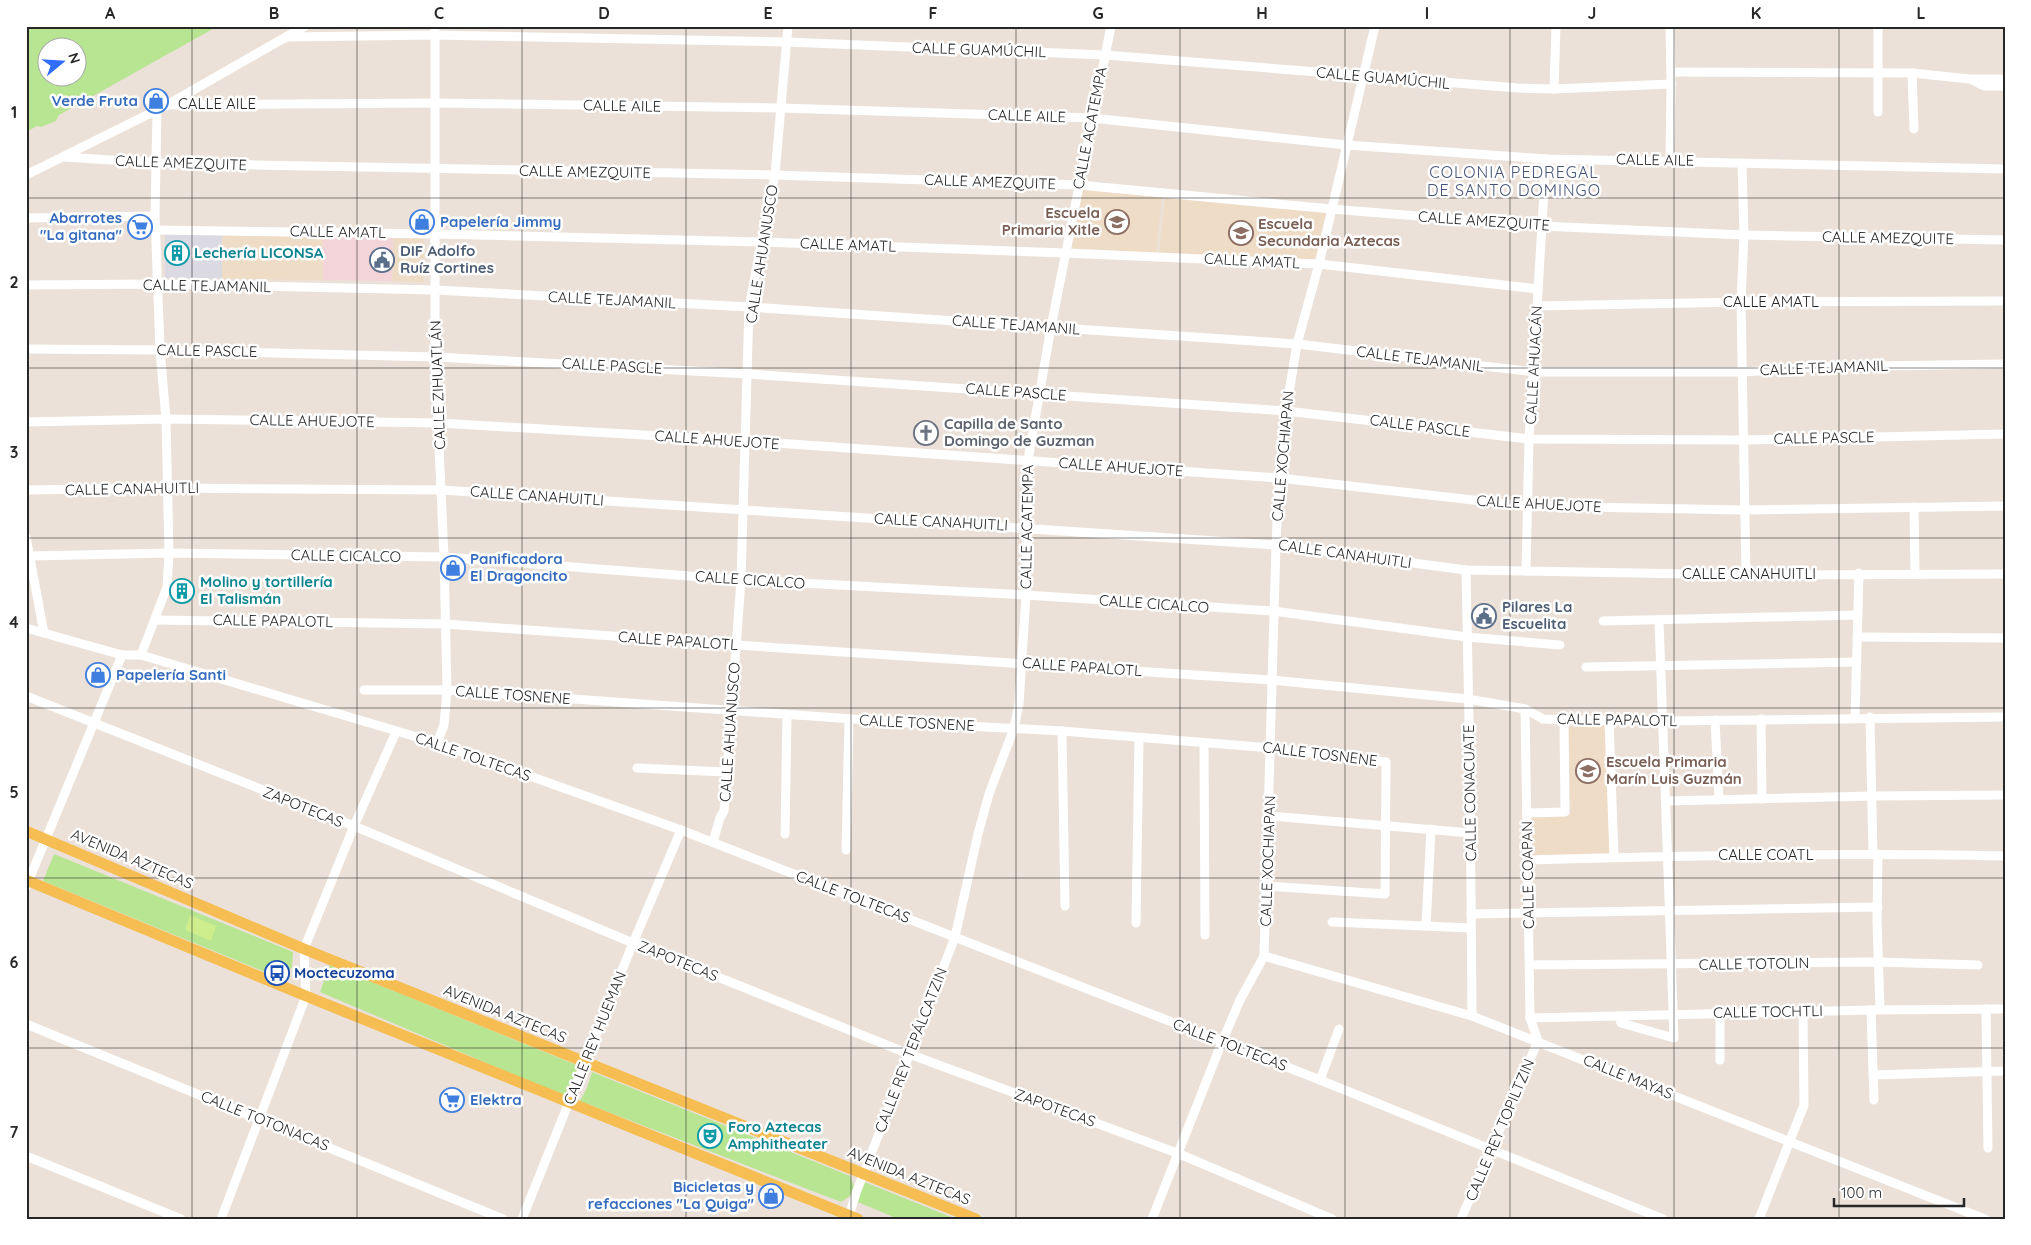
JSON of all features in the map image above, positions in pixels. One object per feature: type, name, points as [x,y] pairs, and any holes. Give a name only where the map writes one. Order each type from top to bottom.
[{"type":"main road","name":"AVENIDA AZTECAS","points":[[26,831],[304,949],[976,1219]]},
{"type":"main road","points":[[27,883],[852,1218]]},
{"type":"street","points":[[26,175],[157,110],[305,26]]},
{"type":"street","name":"CALLE AHUANUSCO","points":[[713,842],[724,811],[737,645],[746,441],[749,307],[775,175],[788,26]]},
{"type":"street","name":"CALLE ACATEMPA","points":[[955,937],[989,794],[1014,728],[1022,663],[1026,595],[1028,460],[1065,253],[1111,26]]},
{"type":"street","name":"CALLE XOCHIAPAN","points":[[1264,956],[1278,478],[1297,344],[1375,26]]},
{"type":"street","points":[[1554,89],[1556,26]]},
{"type":"street","points":[[1670,26],[1672,84],[1670,160]]},
{"type":"street","points":[[1878,26],[1878,112]]},
{"type":"street","name":"CALLE GUAMÚCHIL","points":[[286,37],[435,31],[786,42],[1105,55],[1554,89],[1672,84]]},
{"type":"street","name":"CALLE ZIHUATLÁN","points":[[435,31],[435,357],[444,557],[447,690],[444,725],[437,743]]},
{"type":"street","points":[[1671,72],[1912,73],[1970,79],[2005,79]]},
{"type":"street","points":[[1912,73],[1914,129]]},
{"type":"street","points":[[1970,79],[1984,86],[2005,86]]},
{"type":"street","name":"CALLE AILE","points":[[167,104],[435,103],[782,108],[1092,118],[1346,144],[1546,159],[1670,160],[2005,169]]},
{"type":"street","points":[[141,655],[156,620],[167,587],[169,553],[166,419],[160,350],[155,216],[157,110]]},
{"type":"street","name":"CALLE AMEZQUITE","points":[[64,157],[156,164],[775,175],[1079,185],[1331,209],[1541,226],[1744,235],[2005,240]]},
{"type":"street","name":"CALLE AHUACÁN","points":[[1526,571],[1529,439],[1546,159]]},
{"type":"street","points":[[1742,162],[1744,235],[1741,302],[1744,372],[1743,440],[1746,575]]},
{"type":"street","points":[[26,218],[155,216]]},
{"type":"street","name":"CALLE AMATL","points":[[156,230],[435,234],[761,242],[1065,253],[1318,264],[1538,289]]},
{"type":"street","name":"CALLE TEJAMANIL","points":[[26,285],[158,284],[436,290],[749,307],[1297,344],[1534,372],[1744,372],[1813,367],[2005,364]]},
{"type":"street","name":"CALLE AMATL","points":[[1537,306],[1741,302],[2005,301]]},
{"type":"street","name":"CALLE PASCLE","points":[[26,349],[160,350],[435,357],[748,374],[1286,411],[1529,439],[1743,440],[2005,434]]},
{"type":"street","name":"CALLE AHUEJOTE","points":[[26,422],[166,419],[439,423],[746,441],[1278,478],[1526,506],[1744,510],[2005,506]]},
{"type":"street","name":"CALLE CANAHUITLI","points":[[26,490],[168,488],[441,490],[1026,527],[1276,545],[1466,570],[1746,575],[1859,573],[2005,574]]},
{"type":"street","points":[[1914,507],[1915,574]]},
{"type":"street","points":[[26,537],[44,633]]},
{"type":"street","name":"CALLE CICALCO","points":[[31,556],[169,553],[444,557],[741,580],[1026,595],[1273,612],[1467,637],[1560,645]]},
{"type":"street","name":"CALLE CONACUATE","points":[[1466,570],[1472,1016]]},
{"type":"street","points":[[1855,718],[1859,573]]},
{"type":"street","points":[[1603,622],[1858,615]]},
{"type":"street","name":"CALLE PAPALOTL","points":[[156,620],[445,624],[1271,680],[1468,699],[1525,709],[1543,719],[1664,721],[1870,717],[2005,717]]},
{"type":"street","points":[[1619,1016],[1622,1023],[1674,1038],[1667,801],[1659,620]]},
{"type":"street","name":"CALLE TOLTECAS","points":[[26,628],[122,656],[141,655],[437,743],[681,830],[1320,1080],[1663,1219]]},
{"type":"street","points":[[1857,637],[2005,638]]},
{"type":"street","points":[[27,883],[122,656]]},
{"type":"street","points":[[1586,667],[1856,662]]},
{"type":"street","name":"CALLE TOSNENE","points":[[364,690],[447,690],[787,715],[1062,731],[1271,748],[1386,762],[1387,826]]},
{"type":"street","name":"ZAPOTECAS","points":[[26,696],[354,826],[633,943],[910,1054],[1177,1153],[1332,1219]]},
{"type":"street","name":"CALLE COAPAN","points":[[1525,709],[1530,1018],[1538,1041]]},
{"type":"street","points":[[785,834],[787,715]]},
{"type":"street","points":[[1870,717],[1878,908],[1878,962],[1873,1075],[1874,1100]]},
{"type":"street","points":[[846,850],[849,719]]},
{"type":"street","points":[[1761,719],[1762,800]]},
{"type":"street","points":[[1527,814],[1565,812],[1564,720]]},
{"type":"street","points":[[1609,720],[1614,857]]},
{"type":"street","points":[[1715,720],[1718,800]]},
{"type":"street","points":[[1062,731],[1065,906]]},
{"type":"street","points":[[221,1219],[306,996],[304,949],[354,826],[396,732]]},
{"type":"street","points":[[1136,923],[1139,738]]},
{"type":"street","points":[[1204,743],[1205,934]]},
{"type":"street","points":[[636,768],[726,772]]},
{"type":"street","points":[[1667,801],[2005,795]]},
{"type":"street","points":[[1269,816],[1471,833]]},
{"type":"street","points":[[1266,886],[1385,894],[1387,826]]},
{"type":"street","name":"CALLE REY HUEMAN","points":[[522,1219],[633,943],[681,830]]},
{"type":"street","points":[[1426,926],[1431,830]]},
{"type":"street","name":"CALLE COATL","points":[[1528,860],[1668,855],[1876,854],[2005,856]]},
{"type":"street","points":[[1471,914],[1878,908]]},
{"type":"street","points":[[1332,922],[1471,928]]},
{"type":"street","name":"CALLE REY TEPÁLCATZIN","points":[[852,1218],[864,1174],[955,937]]},
{"type":"street","points":[[1152,1219],[1222,1042],[1240,1000],[1264,956]]},
{"type":"street","name":"CALLE MAYAS","points":[[1264,956],[1472,1016],[1985,1219]]},
{"type":"street","name":"CALLE TOTOLIN","points":[[1530,965],[1878,962],[1978,965]]},
{"type":"street","points":[[1986,1009],[1988,1148]]},
{"type":"street","name":"CALLE TOCHTLI","points":[[1530,1018],[1803,1011],[2005,1009]]},
{"type":"street","points":[[1759,1219],[1804,1104],[1803,1011]]},
{"type":"street","points":[[1720,1013],[1720,1060]]},
{"type":"street","name":"CALLE TOTONACAS","points":[[26,1024],[503,1219]]},
{"type":"street","points":[[1320,1080],[1339,1029]]},
{"type":"street","name":"CALLE REY TOPILTZIN","points":[[1462,1219],[1538,1041]]},
{"type":"street","points":[[1873,1075],[2005,1070]]},
{"type":"street","points":[[26,1156],[181,1219]]},
{"type":"shaded area","name":"Escuela Primaria Xitle","points":[[1081,189],[1162,196],[1156,253],[1070,248]]},
{"type":"shaded area","name":"Escuela Secundaria Aztecas","points":[[1165,197],[1326,212],[1316,261],[1159,253]]},
{"type":"shaded area","points":[[165,234],[222,235],[222,279],[165,278]]},
{"type":"shaded area","points":[[222,235],[323,236],[323,280],[222,279]]},
{"type":"shaded area","points":[[323,236],[393,237],[392,281],[323,280]]},
{"type":"shaded area","points":[[393,237],[424,237],[424,282],[392,281]]},
{"type":"shaded area","name":"Escuela Primaria Marín Luis Guzmán","points":[[1605,726],[1610,853],[1532,856],[1531,817],[1571,815],[1568,727]]},
{"type":"green space","points":[[26,26],[218,26],[59,115],[56,121],[41,127],[37,126],[26,132]]},
{"type":"green space","points":[[54,854],[293,952],[292,967],[282,979],[43,881]]},
{"type":"green space","points":[[190,915],[216,926],[211,941],[185,930]]},
{"type":"green space","points":[[330,965],[579,1066],[566,1097],[320,992]]},
{"type":"green space","points":[[592,1072],[850,1176],[856,1192],[841,1202],[580,1101]]},
{"type":"green space","points":[[862,1181],[956,1219],[898,1219],[858,1202],[857,1193]]},
{"type":"place","name":"Verde Fruta","points":[[156,101]]},
{"type":"place","name":"Papelería Jimmy","points":[[422,222]]},
{"type":"place","name":"Escuela Primaria Xitle","points":[[1117,222]]},
{"type":"place","name":"Abarrotes \"La gitana\"","points":[[140,227]]},
{"type":"place","name":"Escuela Secundaria Aztecas","points":[[1241,233]]},
{"type":"place","name":"Lechería LICONSA","points":[[177,253]]},
{"type":"place","name":"DIF Adolfo Ruíz Cortines","points":[[382,260]]},
{"type":"place","name":"Capilla de Santo Domingo de Guzman","points":[[926,433]]},
{"type":"place","name":"Panificadora El Dragoncito","points":[[453,568]]},
{"type":"place","name":"Molino y tortillería El Talismán","points":[[182,591]]},
{"type":"place","name":"Pilares La Escuelita","points":[[1484,616]]},
{"type":"place","name":"Papelería Santi","points":[[98,675]]},
{"type":"place","name":"Escuela Primaria Marín Luis Guzmán","points":[[1588,771]]},
{"type":"place","name":"Moctecuzoma","points":[[277,973]]},
{"type":"place","name":"Elektra","points":[[452,1100]]},
{"type":"place","name":"Foro Aztecas Amphitheater","points":[[710,1136]]},
{"type":"place","name":"Bicicletas y refacciones \"La Quiga\"","points":[[771,1196]]},
{"type":"district","name":"COLONIA PEDREGAL DE SANTO DOMINGO","points":[[1514,181]]}]
